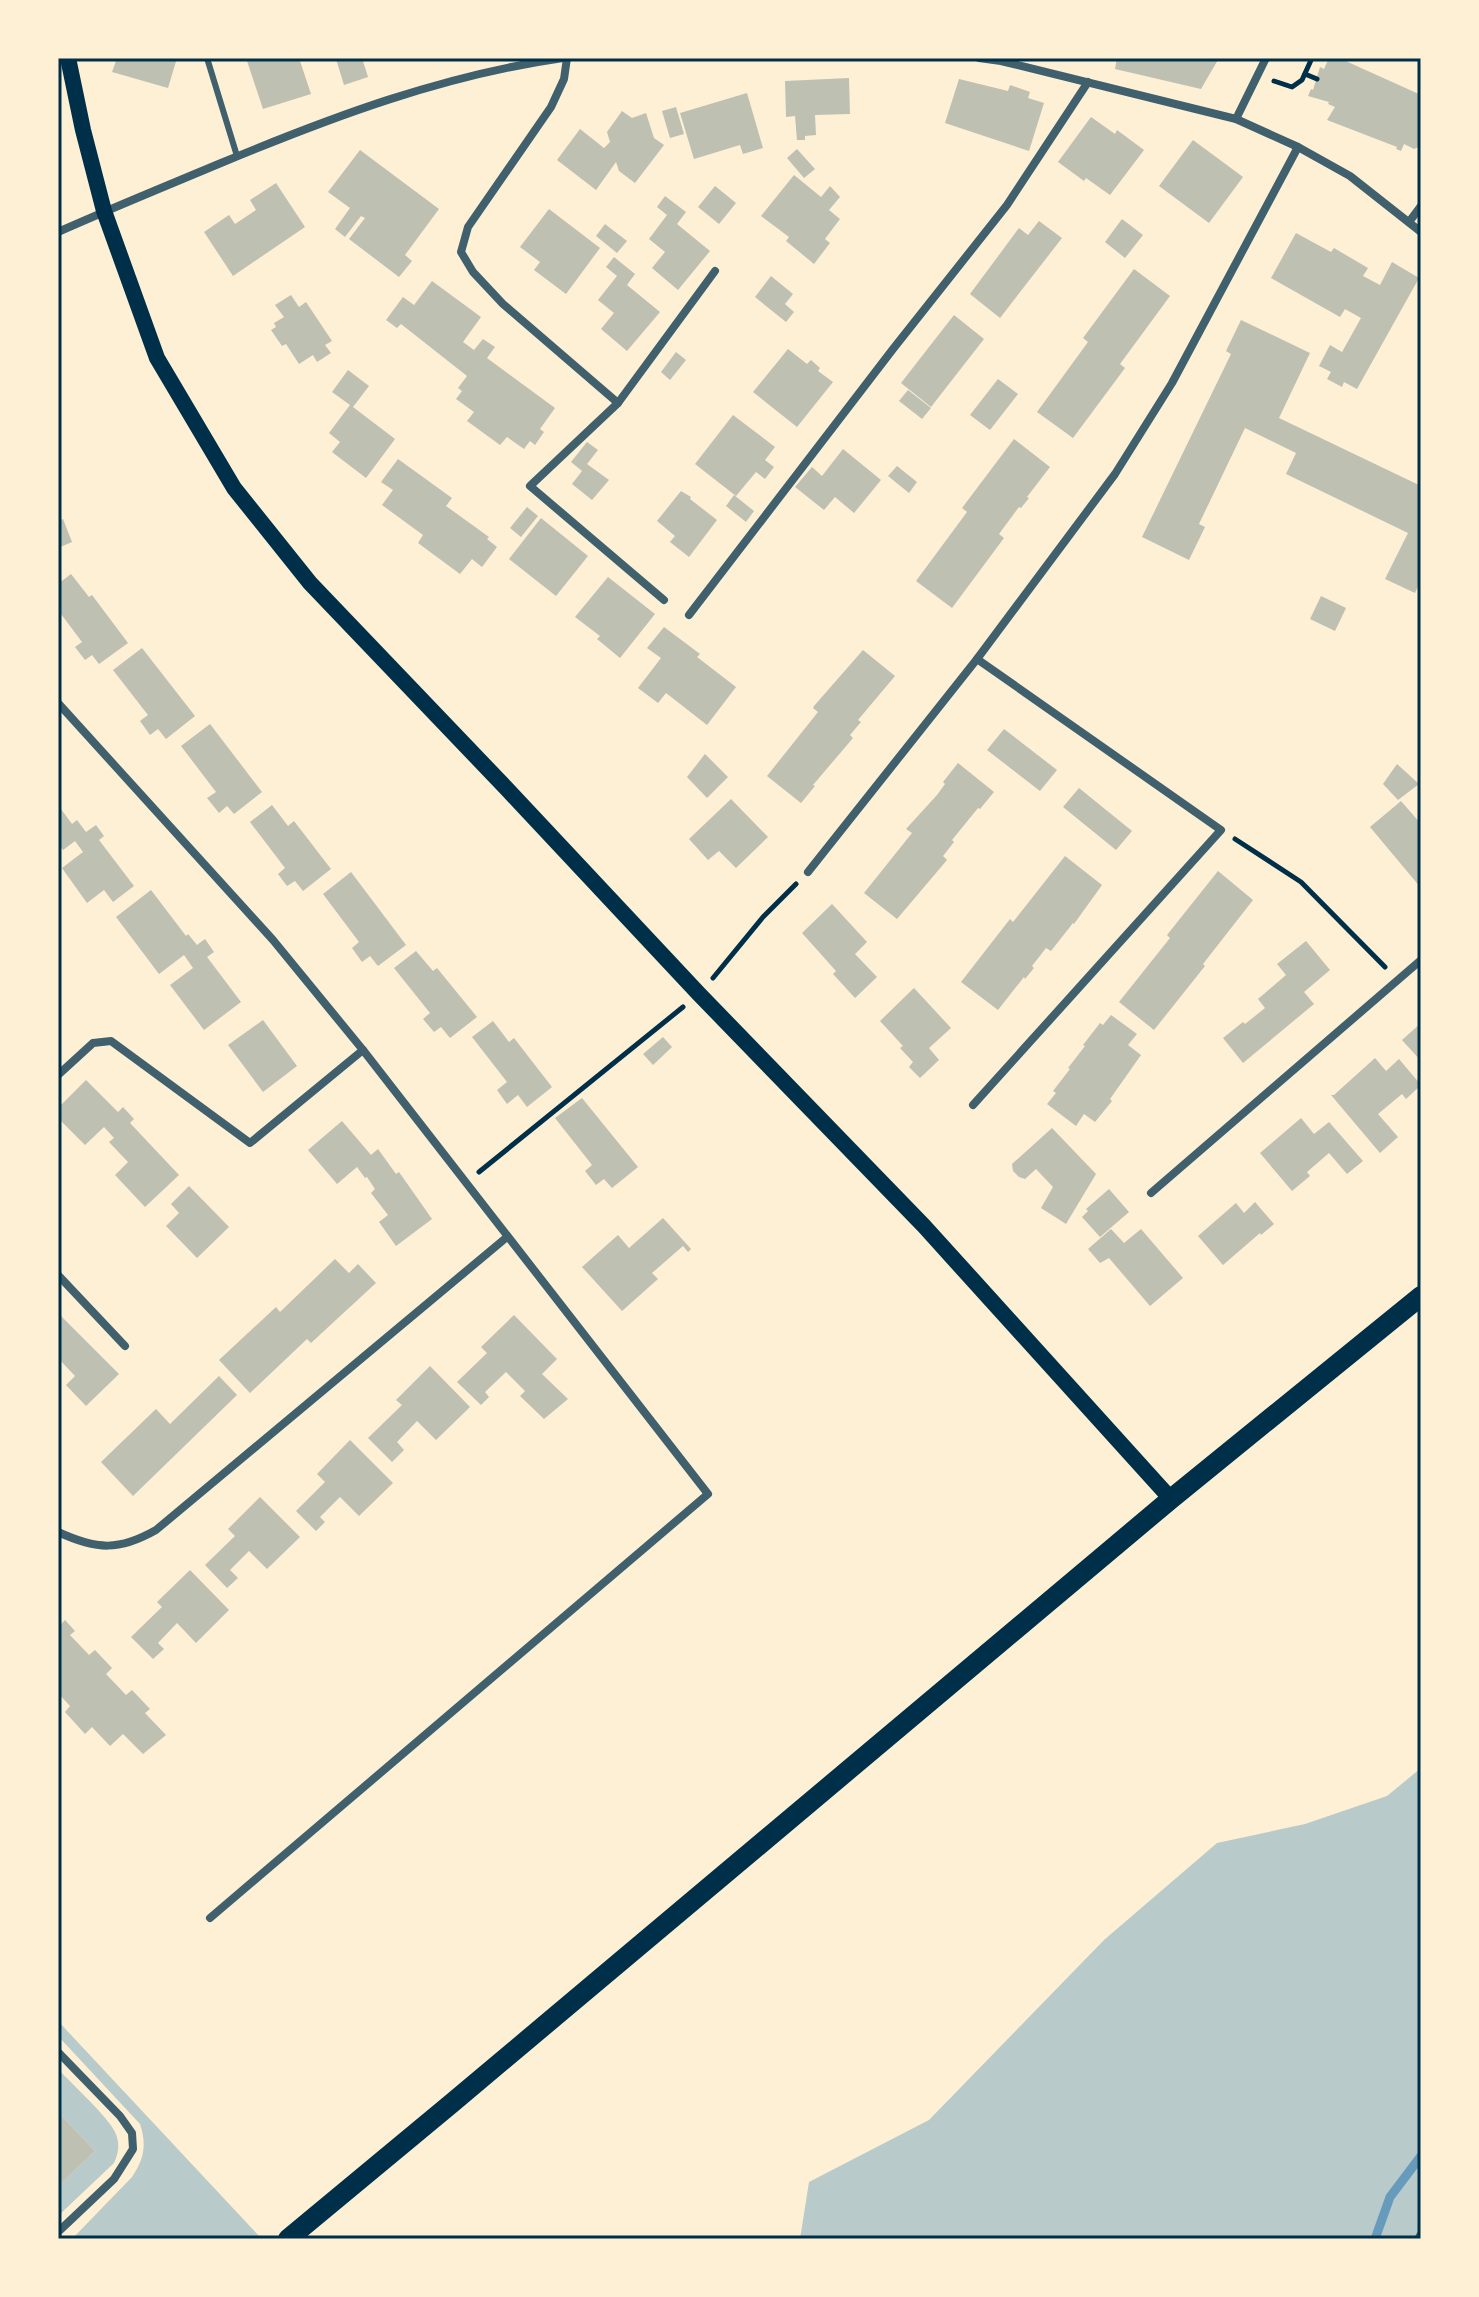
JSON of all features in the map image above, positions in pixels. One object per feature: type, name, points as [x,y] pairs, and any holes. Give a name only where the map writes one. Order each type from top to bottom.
[{"type":"main road","points":[[68,58],[104,211],[157,358],[234,488],[310,583],[933,1236],[1171,1499]]},
{"type":"main road","points":[[288,2239],[1171,1499],[1421,1296]]},
{"type":"street","points":[[58,232],[302,129],[390,98],[512,66],[565,58],[564,79],[551,107],[468,227],[461,252],[473,272],[503,304],[618,403]]},
{"type":"street","points":[[979,58],[1236,119],[1298,147],[1350,176],[1421,232]]},
{"type":"street","points":[[1236,119],[1266,58]]},
{"type":"street","points":[[689,615],[1007,205],[1088,82]]},
{"type":"street","points":[[808,872],[977,659],[1115,474],[1194,343],[1298,147]]},
{"type":"street","points":[[1409,222],[1421,206]]},
{"type":"street","points":[[664,600],[530,486],[618,403],[715,271]]},
{"type":"street","points":[[973,1105],[1221,830],[977,659]]},
{"type":"street","points":[[58,703],[273,940],[363,1050],[708,1494],[210,1918]]},
{"type":"street","points":[[1151,1193],[1421,960]]},
{"type":"street","points":[[58,1075],[93,1043],[111,1041],[250,1143],[363,1050]]},
{"type":"street","points":[[58,1532],[85,1544],[113,1546],[135,1542],[156,1530],[507,1237]]},
{"type":"street","points":[[58,1275],[125,1346]]},
{"type":"street","points":[[58,2052],[120,2116],[132,2133],[133,2149],[114,2179],[58,2232]]},
{"type":"lane","points":[[207,58],[237,156]]},
{"type":"lane","points":[[1417,2239],[1421,2232]]},
{"type":"path","points":[[1258,75],[1292,87],[1302,80],[1312,58]]},
{"type":"path","points":[[1305,74],[1317,79]]},
{"type":"path","points":[[1221,830],[1301,882],[1398,980]]},
{"type":"path","points":[[465,1183],[699,994],[763,917],[808,872]]},
{"type":"shaded area","points":[[1421,1768],[1421,2239],[800,2239],[809,2182],[929,2120],[1104,1940],[1217,1843],[1305,1824],[1387,1796]]},
{"type":"shaded area","points":[[58,2021],[259,2236],[255,2239],[72,2239],[132,2177],[142,2158],[144,2145],[140,2124],[58,2036]]},
{"type":"shaded area","points":[[58,2069],[111,2126],[117,2136],[118,2148],[114,2163],[58,2216],[58,2186],[95,2151],[58,2112]]},
{"type":"building","points":[[117,58],[177,58],[168,88],[112,72]]},
{"type":"building","points":[[246,58],[299,58],[311,94],[263,109]]},
{"type":"building","points":[[362,58],[368,77],[344,85],[336,59]]},
{"type":"building","points":[[1117,58],[1219,58],[1201,89],[1115,69]]},
{"type":"building","points":[[1329,58],[1339,58],[1421,95],[1421,146],[1414,149],[1404,144],[1401,151],[1327,120],[1335,107],[1308,96],[1320,67],[1324,69]]},
{"type":"building","points":[[849,78],[850,114],[815,115],[816,135],[797,140],[795,116],[786,117],[785,81]]},
{"type":"building","points":[[959,79],[1008,91],[1010,85],[1030,92],[1028,98],[1044,103],[1029,151],[945,123]]},
{"type":"building","points":[[747,93],[763,148],[743,154],[740,145],[694,159],[680,113]]},
{"type":"building","points":[[676,107],[684,134],[670,138],[662,111]]},
{"type":"building","points":[[622,111],[632,118],[646,113],[654,138],[664,145],[635,183],[619,171],[616,162],[596,190],[557,160],[580,129],[604,148],[610,142],[607,132]]},
{"type":"building","points":[[1091,117],[1115,134],[1117,130],[1144,150],[1110,195],[1058,162]]},
{"type":"building","points":[[1193,140],[1243,177],[1209,223],[1159,186]]},
{"type":"building","points":[[797,149],[815,169],[804,178],[787,158]]},
{"type":"building","points":[[360,150],[439,209],[405,255],[412,261],[399,277],[349,239],[365,218],[361,216],[345,237],[335,229],[350,208],[328,192]]},
{"type":"building","points":[[794,175],[821,197],[830,186],[840,197],[829,210],[840,219],[825,239],[830,243],[814,264],[786,241],[789,237],[761,216]]},
{"type":"building","points":[[276,183],[305,227],[233,276],[204,232],[229,215],[235,224],[256,210],[250,200]]},
{"type":"building","points":[[715,186],[736,203],[719,224],[698,207]]},
{"type":"building","points":[[665,196],[686,212],[677,224],[710,251],[678,290],[652,268],[665,252],[649,239],[667,215],[657,207]]},
{"type":"building","points":[[549,209],[600,248],[566,294],[534,270],[540,262],[520,247]]},
{"type":"building","points":[[1122,219],[1143,235],[1125,258],[1105,242]]},
{"type":"building","points":[[1039,221],[1062,238],[1000,318],[970,294],[1019,228],[1028,235]]},
{"type":"building","points":[[605,224],[627,241],[617,253],[596,236]]},
{"type":"building","points":[[1296,233],[1331,252],[1334,248],[1368,268],[1363,276],[1380,285],[1392,262],[1419,278],[1357,389],[1344,382],[1342,387],[1327,379],[1331,372],[1319,366],[1330,345],[1342,352],[1361,318],[1345,309],[1340,317],[1271,278]]},
{"type":"building","points":[[614,257],[635,274],[627,285],[660,312],[627,351],[601,329],[614,313],[598,300],[617,276],[606,267]]},
{"type":"building","points":[[1134,269],[1170,296],[1120,364],[1125,368],[1073,438],[1037,412],[1088,342],[1083,338]]},
{"type":"building","points":[[771,276],[793,294],[785,304],[794,312],[786,322],[755,297]]},
{"type":"building","points":[[432,281],[481,317],[463,342],[474,350],[483,339],[495,347],[487,358],[555,408],[540,429],[544,432],[535,445],[530,441],[524,449],[507,437],[500,445],[467,421],[474,412],[456,399],[462,391],[458,388],[467,376],[401,324],[397,328],[386,320],[403,297],[414,305]]},
{"type":"building","points":[[291,295],[299,307],[306,302],[332,341],[325,345],[331,353],[317,362],[313,355],[299,364],[286,344],[282,346],[271,330],[276,327],[274,323],[284,317],[275,305]]},
{"type":"building","points":[[954,315],[984,339],[931,407],[901,383]]},
{"type":"building","points":[[1241,320],[1310,353],[1279,418],[1421,486],[1421,580],[1415,593],[1385,579],[1408,533],[1286,474],[1296,453],[1245,428],[1199,524],[1205,527],[1189,560],[1142,537],[1231,354],[1226,351]]},
{"type":"building","points":[[788,349],[807,364],[811,360],[820,368],[818,371],[833,382],[797,427],[753,392]]},
{"type":"building","points":[[676,352],[686,360],[670,380],[661,372]]},
{"type":"building","points":[[348,370],[369,386],[353,407],[395,439],[366,478],[332,452],[340,442],[329,433],[350,405],[332,392]]},
{"type":"building","points":[[998,379],[1018,394],[990,430],[970,415]]},
{"type":"building","points":[[908,390],[931,408],[922,419],[899,401]]},
{"type":"building","points":[[733,415],[775,447],[765,460],[774,467],[765,479],[756,472],[736,496],[695,464]]},
{"type":"building","points":[[1014,439],[1050,467],[999,534],[1004,538],[952,608],[916,581],[967,512],[962,508]]},
{"type":"building","points":[[587,442],[598,450],[587,464],[609,480],[592,500],[572,484],[582,471],[571,462]]},
{"type":"building","points":[[843,449],[881,480],[854,513],[835,497],[824,510],[795,487],[812,467],[822,476]]},
{"type":"building","points":[[398,459],[452,498],[446,506],[489,537],[487,539],[497,547],[482,567],[472,559],[460,574],[418,543],[423,535],[382,505],[393,490],[381,482]]},
{"type":"building","points":[[897,466],[917,482],[909,493],[888,476]]},
{"type":"building","points":[[681,491],[717,520],[689,557],[670,542],[675,536],[657,521]]},
{"type":"building","points":[[734,495],[754,511],[746,522],[726,506]]},
{"type":"building","points":[[527,507],[538,516],[521,537],[510,528]]},
{"type":"building","points":[[58,515],[60,520],[63,519],[72,542],[58,548]]},
{"type":"building","points":[[541,518],[588,556],[556,596],[509,559]]},
{"type":"building","points":[[71,574],[89,597],[92,595],[128,643],[99,664],[92,655],[85,660],[75,647],[82,642],[58,610],[58,584]]},
{"type":"building","points":[[608,577],[655,614],[620,658],[597,639],[600,636],[575,617]]},
{"type":"building","points":[[1321,596],[1346,608],[1335,631],[1310,619]]},
{"type":"building","points":[[664,627],[736,687],[707,725],[666,693],[658,703],[638,688],[661,658],[647,648]]},
{"type":"building","points":[[142,648],[195,716],[166,739],[158,729],[150,735],[140,721],[148,715],[113,670]]},
{"type":"building","points":[[863,650],[895,676],[858,720],[861,722],[850,735],[853,738],[801,803],[767,776],[818,712],[814,706]]},
{"type":"building","points":[[210,724],[262,792],[234,814],[227,806],[219,813],[207,798],[216,792],[181,746]]},
{"type":"building","points":[[1004,729],[1057,770],[1040,791],[987,750]]},
{"type":"building","points":[[705,754],[728,777],[707,798],[687,777]]},
{"type":"building","points":[[958,763],[994,792],[952,840],[954,842],[943,856],[947,860],[897,919],[864,893],[912,833],[906,829],[937,795]]},
{"type":"building","points":[[1397,764],[1419,784],[1398,800],[1383,784]]},
{"type":"building","points":[[1079,788],[1132,831],[1116,850],[1063,807]]},
{"type":"building","points":[[731,799],[768,837],[736,868],[719,851],[708,860],[689,839]]},
{"type":"building","points":[[1401,801],[1421,824],[1421,888],[1370,827]]},
{"type":"building","points":[[58,805],[72,824],[77,820],[86,832],[96,825],[104,836],[99,840],[134,886],[113,902],[104,890],[87,903],[62,868],[83,852],[75,841],[63,850],[58,843]]},
{"type":"building","points":[[272,805],[288,826],[294,821],[331,869],[303,891],[295,881],[287,886],[278,874],[285,868],[250,822]]},
{"type":"building","points":[[1065,856],[1102,885],[1074,924],[1051,951],[1046,948],[1032,966],[1034,968],[998,1010],[961,982]]},
{"type":"building","points":[[1218,871],[1253,900],[1154,1030],[1119,1002]]},
{"type":"building","points":[[351,872],[406,945],[378,966],[370,956],[362,962],[352,948],[359,942],[323,894]]},
{"type":"building","points":[[151,890],[186,936],[188,934],[197,945],[205,939],[214,952],[207,957],[241,1002],[204,1030],[170,985],[193,968],[184,955],[159,974],[116,917]]},
{"type":"building","points":[[832,904],[867,942],[855,954],[877,977],[855,998],[802,933]]},
{"type":"building","points":[[1306,941],[1330,970],[1304,992],[1314,1004],[1243,1063],[1223,1038],[1265,1008],[1258,999],[1286,975],[1277,964]]},
{"type":"building","points":[[416,951],[433,971],[437,968],[477,1017],[450,1038],[441,1027],[434,1032],[423,1019],[430,1013],[394,968]]},
{"type":"building","points":[[914,988],[951,1028],[929,1048],[939,1060],[920,1078],[909,1067],[913,1062],[900,1048],[903,1046],[880,1021]]},
{"type":"building","points":[[1111,1015],[1137,1034],[1128,1045],[1141,1055],[1095,1122],[1084,1114],[1076,1126],[1047,1104],[1083,1045],[1100,1023],[1103,1025]]},
{"type":"building","points":[[263,1020],[297,1066],[263,1092],[228,1045]]},
{"type":"building","points":[[493,1021],[509,1042],[514,1038],[552,1087],[527,1107],[518,1095],[507,1104],[497,1090],[507,1082],[472,1037]]},
{"type":"building","points":[[1421,1023],[1421,1061],[1402,1040]]},
{"type":"building","points":[[663,1037],[672,1047],[653,1065],[643,1054]]},
{"type":"building","points":[[1375,1058],[1386,1071],[1399,1059],[1421,1085],[1406,1099],[1402,1094],[1378,1114],[1398,1137],[1380,1153],[1331,1095]]},
{"type":"building","points":[[86,1080],[118,1112],[123,1107],[134,1119],[130,1123],[179,1175],[145,1207],[115,1175],[128,1162],[109,1142],[114,1138],[104,1127],[85,1145],[58,1118],[58,1108]]},
{"type":"building","points":[[582,1098],[638,1167],[612,1188],[604,1179],[596,1185],[585,1171],[592,1165],[555,1118]]},
{"type":"building","points":[[1301,1118],[1314,1134],[1329,1122],[1363,1161],[1347,1174],[1329,1153],[1307,1172],[1310,1176],[1292,1191],[1260,1153]]},
{"type":"building","points":[[342,1121],[371,1155],[378,1149],[396,1174],[399,1172],[432,1219],[396,1246],[379,1222],[388,1215],[371,1193],[375,1189],[367,1177],[357,1167],[337,1184],[308,1150]]},
{"type":"building","points":[[1052,1128],[1096,1174],[1066,1224],[1041,1208],[1053,1187],[1036,1169],[1025,1179],[1013,1171],[1012,1164]]},
{"type":"building","points":[[189,1186],[229,1227],[197,1258],[166,1226],[179,1213],[171,1204]]},
{"type":"building","points":[[1109,1189],[1129,1212],[1100,1237],[1082,1217],[1088,1211],[1086,1209]]},
{"type":"building","points":[[1255,1202],[1274,1224],[1223,1265],[1198,1236],[1236,1203],[1244,1213]]},
{"type":"building","points":[[663,1218],[691,1249],[688,1252],[683,1246],[652,1273],[658,1279],[622,1311],[582,1267],[618,1235],[629,1248]]},
{"type":"building","points":[[1111,1229],[1124,1243],[1141,1229],[1183,1278],[1150,1306],[1109,1258],[1100,1263],[1088,1249]]},
{"type":"building","points":[[335,1259],[349,1273],[358,1264],[376,1283],[311,1343],[307,1339],[250,1393],[219,1360],[276,1307],[280,1312]]},
{"type":"building","points":[[58,1313],[119,1374],[86,1406],[66,1385],[75,1376],[58,1358]]},
{"type":"building","points":[[514,1315],[557,1359],[542,1374],[568,1399],[544,1419],[520,1396],[525,1391],[506,1372],[485,1392],[489,1397],[481,1405],[457,1382],[487,1353],[481,1347]]},
{"type":"building","points":[[430,1366],[470,1407],[436,1440],[417,1421],[397,1442],[404,1450],[392,1462],[368,1438],[402,1405],[396,1400]]},
{"type":"building","points":[[219,1376],[237,1395],[133,1496],[101,1462],[156,1409],[170,1424]]},
{"type":"building","points":[[350,1440],[393,1483],[359,1516],[340,1497],[320,1517],[325,1522],[316,1531],[296,1511],[325,1482],[317,1474]]},
{"type":"building","points":[[260,1497],[300,1537],[267,1569],[249,1551],[230,1570],[238,1578],[227,1588],[205,1565],[235,1536],[228,1529]]},
{"type":"building","points":[[190,1570],[229,1610],[196,1643],[177,1623],[158,1643],[164,1649],[153,1659],[131,1637],[162,1607],[157,1602]]},
{"type":"building","points":[[65,1620],[75,1631],[70,1635],[89,1655],[95,1650],[112,1668],[106,1674],[126,1695],[132,1690],[150,1709],[145,1713],[166,1735],[143,1754],[123,1734],[110,1746],[92,1727],[85,1734],[65,1712],[70,1706],[58,1693],[58,1627]]},
{"type":"building","points":[[58,2112],[95,2151],[58,2186]]},
{"type":"waterway","points":[[1375,2239],[1390,2197],[1421,2156]]}]
